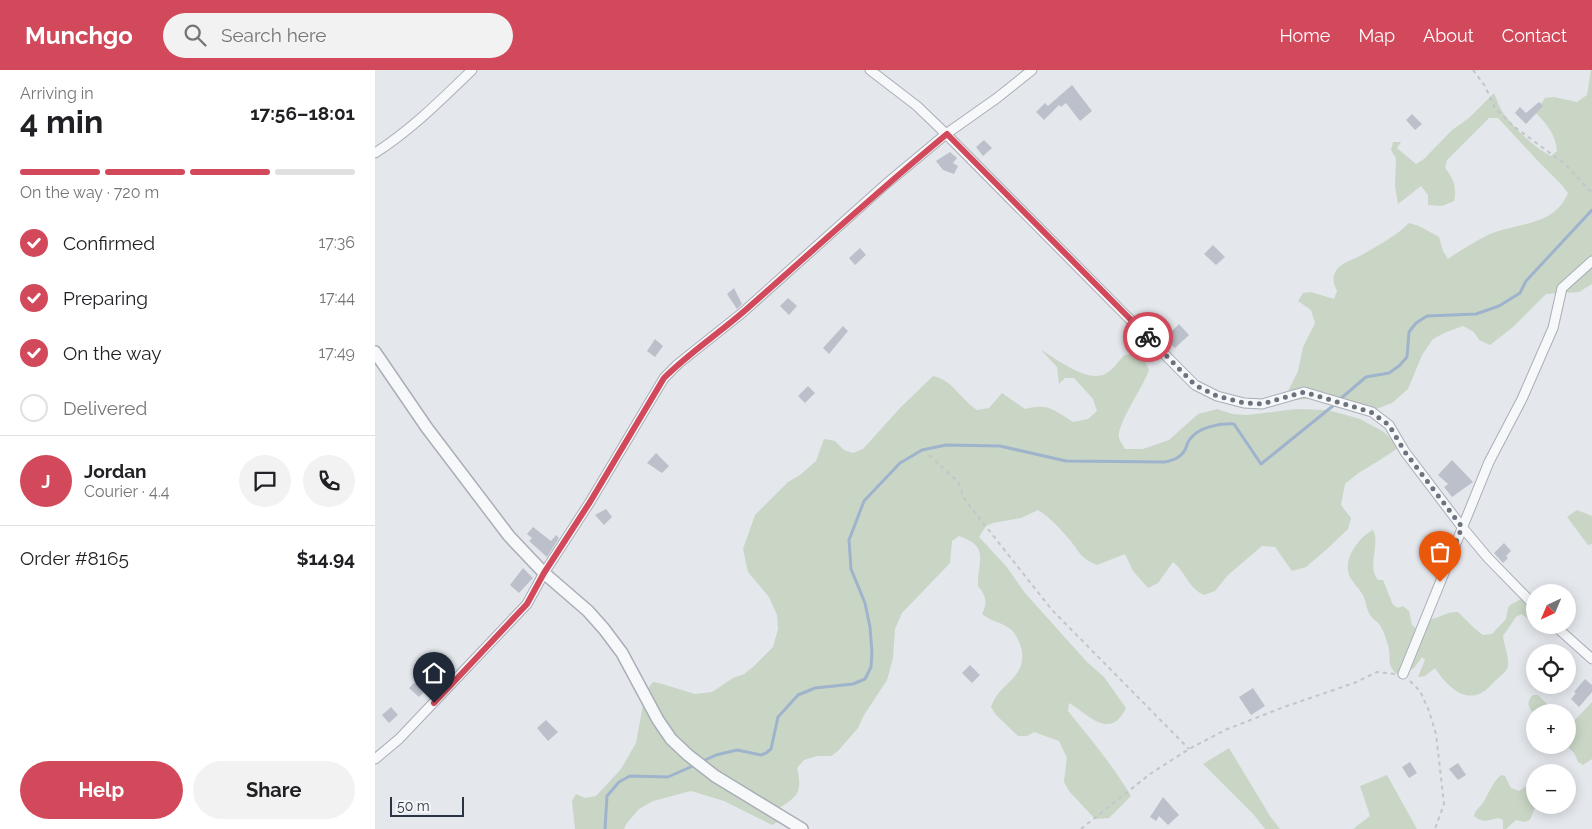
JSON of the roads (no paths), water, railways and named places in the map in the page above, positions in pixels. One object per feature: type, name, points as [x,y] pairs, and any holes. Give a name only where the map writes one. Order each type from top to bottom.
[{"type":"street","points":[[375,153],[391,143],[433,108],[472,70]]},
{"type":"street","points":[[871,70],[917,106],[947,134],[1195,385],[1217,396],[1244,403],[1262,404],[1304,392],[1371,412],[1389,425],[1405,452],[1462,527],[1488,558],[1526,597]]},
{"type":"street","points":[[375,759],[405,732],[527,604],[544,573],[590,502],[664,378],[678,364],[743,313],[886,184],[947,134],[1032,70]]},
{"type":"street","points":[[1403,674],[1489,462],[1522,399],[1553,328],[1562,288],[1592,261]]},
{"type":"street","points":[[375,352],[427,428],[509,536],[544,573],[588,610],[605,629],[623,653],[658,720],[671,739],[703,767],[802,829]]},
{"type":"street","points":[[1564,634],[1592,659]]},
{"type":"waterway","points":[[1339,400],[1366,377],[1389,373],[1399,366],[1407,357],[1409,332],[1416,323],[1427,316],[1476,314],[1499,306],[1520,293],[1526,281],[1592,210]]},
{"type":"waterway","points":[[701,762],[716,755],[737,750],[761,755],[766,753],[771,749],[778,717],[798,695],[815,688],[853,684],[865,679],[871,667],[870,627],[865,603],[851,569],[849,540],[864,501],[900,463],[922,450],[946,445],[1000,446],[1066,461],[1165,462],[1181,455],[1189,440],[1199,431],[1216,425],[1234,424],[1261,464],[1334,405]]},
{"type":"waterway","points":[[605,829],[607,796],[619,782],[630,776],[668,777],[695,765]]}]
